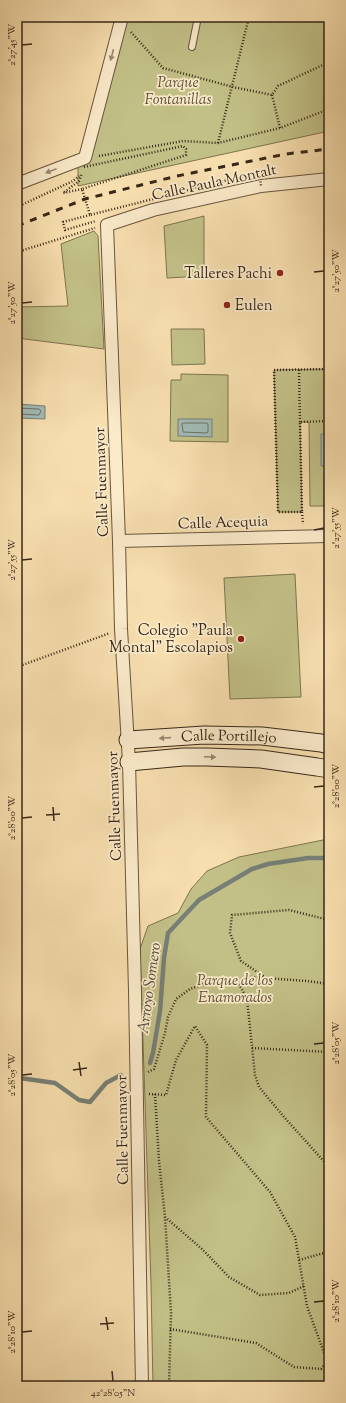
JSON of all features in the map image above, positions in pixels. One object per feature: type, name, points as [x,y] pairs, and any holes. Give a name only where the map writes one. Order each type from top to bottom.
[{"type":"main road","name":"Calle Portillejo","points":[[128,740],[204,735],[262,736],[329,745]]},
{"type":"main road","name":"Calle Portillejo","points":[[129,762],[183,757],[261,759],[329,770]]},
{"type":"street","points":[[17,184],[84,163],[122,19]]},
{"type":"street","name":"Calle Paula Montalt","points":[[105,222],[261,186],[329,179]]},
{"type":"street","name":"Calle Fuenmayor","points":[[105,222],[119,541],[121,629],[129,762],[137,1076],[142,1386]]},
{"type":"street","name":"Calle Acequia","points":[[119,541],[329,536]]},
{"type":"lane","points":[[192,47],[198,17]]},
{"type":"path","points":[[218,143],[250,17]]},
{"type":"path","points":[[122,19],[163,68],[233,87],[272,95]]},
{"type":"path","points":[[280,128],[272,95],[278,86],[329,62]]},
{"type":"path","points":[[17,207],[73,182],[84,163],[183,141],[218,143],[280,128],[329,109]]},
{"type":"path","points":[[79,181],[63,193],[82,189],[186,155],[186,149],[183,146],[84,163]]},
{"type":"path","points":[[105,222],[65,230],[63,222],[259,172],[261,186]]},
{"type":"path","points":[[82,189],[90,215]]},
{"type":"path","points":[[17,252],[105,222]]},
{"type":"path","points":[[299,370],[302,512],[278,512],[274,370],[329,369]]},
{"type":"path","points":[[300,422],[329,421]]},
{"type":"path","points":[[17,667],[121,629]]},
{"type":"path","points":[[266,978],[241,961],[230,933],[232,915],[289,910],[329,920]]},
{"type":"path","points":[[137,1076],[154,1069],[162,1045],[168,1017],[176,999],[190,989],[209,982],[239,984],[251,978],[329,984]]},
{"type":"path","points":[[239,984],[247,999],[255,1074],[259,1087],[329,1167]]},
{"type":"path","points":[[137,1093],[166,1095],[176,1060],[195,1026],[207,1045],[206,1117],[270,1192],[295,1236],[307,1306],[328,1360],[321,1369],[294,1366],[256,1343],[170,1329]]},
{"type":"path","points":[[252,1048],[329,1052]]},
{"type":"path","points":[[155,1094],[171,1313],[169,1386]]},
{"type":"path","points":[[165,1217],[202,1249],[229,1277],[260,1295],[289,1293],[304,1285]]},
{"type":"path","points":[[299,1260],[329,1253]]},
{"type":"green space","name":"Parque Fontanillas","points":[[126,17],[329,17],[329,131],[78,186],[78,166]]},
{"type":"green space","points":[[204,216],[204,276],[167,278],[164,226]]},
{"type":"green space","points":[[94,231],[98,236],[104,349],[17,338],[17,307],[68,306],[61,244]]},
{"type":"green space","points":[[171,329],[204,329],[205,364],[172,365]]},
{"type":"green space","points":[[329,369],[329,472],[324,473],[324,506],[310,506],[309,422],[300,422],[302,512],[278,512],[274,370]]},
{"type":"green space","points":[[181,374],[228,375],[228,442],[170,441],[171,380],[181,380]]},
{"type":"green space","points":[[295,574],[301,697],[230,699],[224,578]]},
{"type":"green space","name":"Parque de los Enamorados","points":[[323,840],[329,843],[329,1386],[153,1386],[140,949],[148,926],[178,913],[191,889],[207,871],[239,857]]},
{"type":"water","points":[[18,404],[45,406],[45,419],[17,418]]},
{"type":"water","points":[[178,419],[212,419],[212,437],[178,436]]},
{"type":"water","points":[[321,434],[329,434],[329,466],[321,466]]},
{"type":"waterway","name":"Arroyo Somero","points":[[150,1063],[160,1011],[164,958],[168,933],[199,900],[252,869],[268,864],[308,858],[329,858]]},
{"type":"waterway","name":"Arroyo Somero","points":[[17,1079],[20,1078],[55,1083],[79,1100],[90,1102],[106,1083],[121,1075]]},
{"type":"railway","points":[[17,226],[85,199],[177,176],[286,154],[329,149]]},
{"type":"place","name":"Talleres Pachi","points":[[280,273]]},
{"type":"place","name":"Eulen","points":[[227,305]]},
{"type":"place","name":"Colegio \"Paula Montal\" Escolapios","points":[[241,639]]}]
